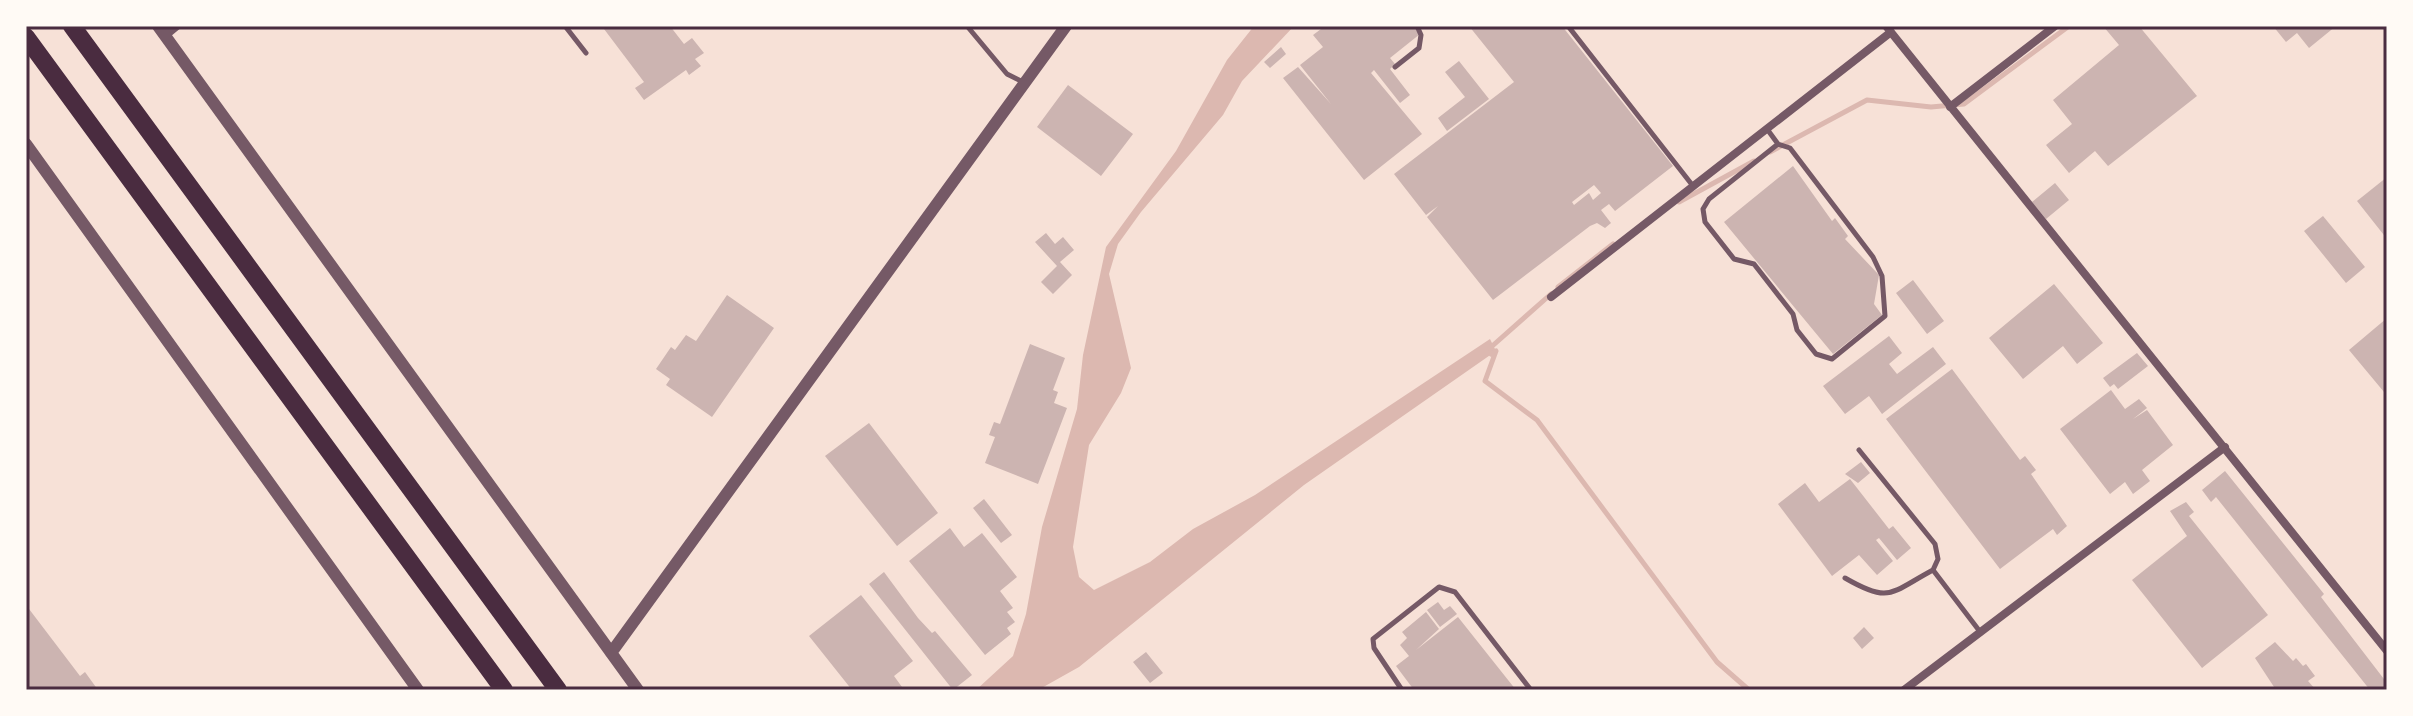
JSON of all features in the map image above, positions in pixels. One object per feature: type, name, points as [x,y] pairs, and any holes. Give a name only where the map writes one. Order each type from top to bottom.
[{"type":"highway","points":[[72,26],[558,690]]},
{"type":"highway","points":[[26,37],[504,690]]},
{"type":"street","points":[[177,26],[161,31],[638,690]]},
{"type":"street","points":[[611,653],[1066,26]]},
{"type":"street","points":[[1950,107],[2055,26]]},
{"type":"street","points":[[1551,297],[1767,129],[1888,29],[2387,651]]},
{"type":"street","points":[[26,144],[418,690]]},
{"type":"street","points":[[1904,690],[2225,447]]},
{"type":"lane","points":[[565,26],[586,53]]},
{"type":"lane","points":[[967,26],[1007,74],[1025,84]]},
{"type":"lane","points":[[1395,67],[1419,48],[1421,35],[1417,26]]},
{"type":"lane","points":[[1568,26],[1694,187]]},
{"type":"lane","points":[[1767,129],[1778,144],[1790,148],[1873,257],[1882,276],[1885,316],[1832,359],[1816,354],[1797,330],[1793,314],[1754,264],[1734,259],[1705,222],[1703,209],[1709,199],[1778,144]]},
{"type":"lane","points":[[1845,578],[1872,594],[1884,596],[1933,570],[1938,559],[1935,544],[1859,450]]},
{"type":"lane","points":[[1933,570],[1982,633]]},
{"type":"lane","points":[[1402,690],[1374,648],[1373,639],[1439,587],[1455,592],[1531,690]]},
{"type":"shaded area","points":[[1254,26],[1294,26],[1242,81],[1223,115],[1118,244],[1109,274],[1131,368],[1121,393],[1089,445],[1073,547],[1079,577],[1094,590],[1150,562],[1193,529],[1255,495],[1490,339],[1496,351],[1304,485],[1079,667],[1038,690],[976,690],[1013,656],[1026,614],[1042,527],[1077,409],[1083,355],[1106,247],[1176,151],[1227,60]]},
{"type":"building","points":[[608,26],[670,26],[684,44],[692,38],[704,53],[695,59],[701,66],[689,75],[686,70],[644,100],[635,88],[644,82],[604,29]]},
{"type":"building","points":[[1325,26],[1413,26],[1420,34],[1390,58],[1395,64],[1390,69],[1410,95],[1400,103],[1374,70],[1371,73],[1422,134],[1364,180],[1283,78],[1298,67],[1331,104],[1300,65],[1323,47],[1313,35]]},
{"type":"building","points":[[1469,26],[1562,26],[1673,166],[1615,211],[1609,204],[1601,210],[1611,223],[1605,228],[1597,223],[1590,226],[1493,300],[1427,217],[1438,206],[1426,215],[1394,174],[1514,82]],"holes":[[[1594,185],[1601,193],[1593,200],[1589,193],[1574,205],[1572,202]]]},
{"type":"building","points":[[2103,26],[2139,26],[2197,96],[2108,166],[2095,151],[2069,173],[2046,145],[2072,124],[2053,100],[2119,45]]},
{"type":"building","points":[[2273,26],[2336,26],[2309,48],[2297,33],[2286,42]]},
{"type":"building","points":[[1281,47],[1286,54],[1270,68],[1264,62]]},
{"type":"building","points":[[1459,61],[1489,99],[1447,131],[1438,118],[1465,97],[1445,72]]},
{"type":"building","points":[[1068,85],[1133,134],[1101,176],[1037,127]]},
{"type":"building","points":[[1793,166],[1832,221],[1835,218],[1848,236],[1845,239],[1879,275],[1874,304],[1882,315],[1833,354],[1724,222]]},
{"type":"building","points":[[2387,177],[2387,239],[2357,201]]},
{"type":"building","points":[[2055,183],[2069,200],[2046,219],[2032,202]]},
{"type":"building","points":[[2323,216],[2365,267],[2346,283],[2304,231]]},
{"type":"building","points":[[1046,233],[1055,244],[1063,237],[1074,250],[1060,262],[1072,275],[1053,294],[1041,282],[1057,266],[1035,242]]},
{"type":"building","points":[[1913,280],[1944,321],[1927,334],[1896,293]]},
{"type":"building","points":[[2054,284],[2103,343],[2077,364],[2063,346],[2023,379],[1989,338]]},
{"type":"building","points":[[727,295],[774,328],[712,417],[666,385],[670,379],[656,369],[671,347],[675,350],[686,335],[696,341]]},
{"type":"building","points":[[2387,318],[2387,389],[2384,392],[2349,350]]},
{"type":"building","points":[[1889,336],[1902,353],[1889,364],[1897,374],[1933,347],[1946,364],[1882,414],[1869,396],[1845,414],[1823,386]]},
{"type":"building","points":[[1030,344],[1065,358],[1053,390],[1058,392],[1054,403],[1067,408],[1038,484],[985,463],[995,437],[989,435],[994,422],[1000,424]]},
{"type":"building","points":[[2137,353],[2148,366],[2118,389],[2114,384],[2110,387],[2103,378]]},
{"type":"building","points":[[1952,369],[2020,460],[2025,456],[2036,470],[2031,474],[2067,526],[2057,535],[2053,529],[2000,569],[1886,419]]},
{"type":"building","points":[[2111,390],[2125,409],[2139,399],[2147,408],[2133,419],[2147,410],[2173,445],[2142,470],[2150,481],[2133,494],[2125,482],[2110,494],[2060,429]]},
{"type":"building","points":[[869,423],[938,513],[897,546],[825,456]]},
{"type":"building","points":[[1861,462],[1870,473],[1858,483],[1845,474]]},
{"type":"building","points":[[2225,471],[2324,594],[2321,597],[2387,683],[2387,690],[2370,690],[2216,497],[2211,502],[2202,490]]},
{"type":"building","points":[[1850,479],[1889,529],[1893,526],[1911,548],[1897,560],[1879,538],[1876,540],[1893,561],[1877,575],[1859,555],[1832,576],[1778,504],[1805,483],[1819,502]]},
{"type":"building","points":[[984,499],[1012,535],[1001,543],[973,508]]},
{"type":"building","points":[[2186,502],[2194,512],[2189,516],[2268,615],[2202,668],[2132,580],[2187,536],[2170,511]]},
{"type":"building","points":[[950,528],[964,547],[982,533],[1017,577],[1000,591],[1013,608],[1007,612],[1015,622],[1007,628],[1011,634],[985,655],[909,561]]},
{"type":"building","points":[[884,572],[918,618],[932,633],[935,631],[972,675],[953,690],[869,584]]},
{"type":"building","points":[[861,595],[913,661],[894,676],[902,687],[898,690],[852,690],[809,636]]},
{"type":"building","points":[[1438,602],[1444,610],[1450,606],[1457,614],[1440,627],[1427,610]]},
{"type":"building","points":[[26,605],[80,676],[85,672],[98,690],[26,690]]},
{"type":"building","points":[[1426,612],[1439,629],[1416,650],[1458,617],[1516,690],[1414,690],[1396,666],[1409,656],[1400,645],[1407,638],[1402,632]]},
{"type":"building","points":[[1864,627],[1874,638],[1862,649],[1853,638]]},
{"type":"building","points":[[2275,642],[2293,661],[2296,658],[2303,666],[2306,664],[2315,676],[2308,681],[2316,690],[2276,690],[2255,658]]},
{"type":"building","points":[[1146,652],[1163,673],[1150,683],[1133,662]]},
{"type":"waterway","points":[[1770,152],[1867,100],[1931,107],[1964,104],[2069,26]]},
{"type":"waterway","points":[[1679,202],[1754,161]]},
{"type":"waterway","points":[[1558,287],[1613,244]]},
{"type":"waterway","points":[[1490,348],[1551,294]]},
{"type":"waterway","points":[[1491,354],[1496,351],[1485,381],[1537,420],[1717,662],[1749,690]]}]
